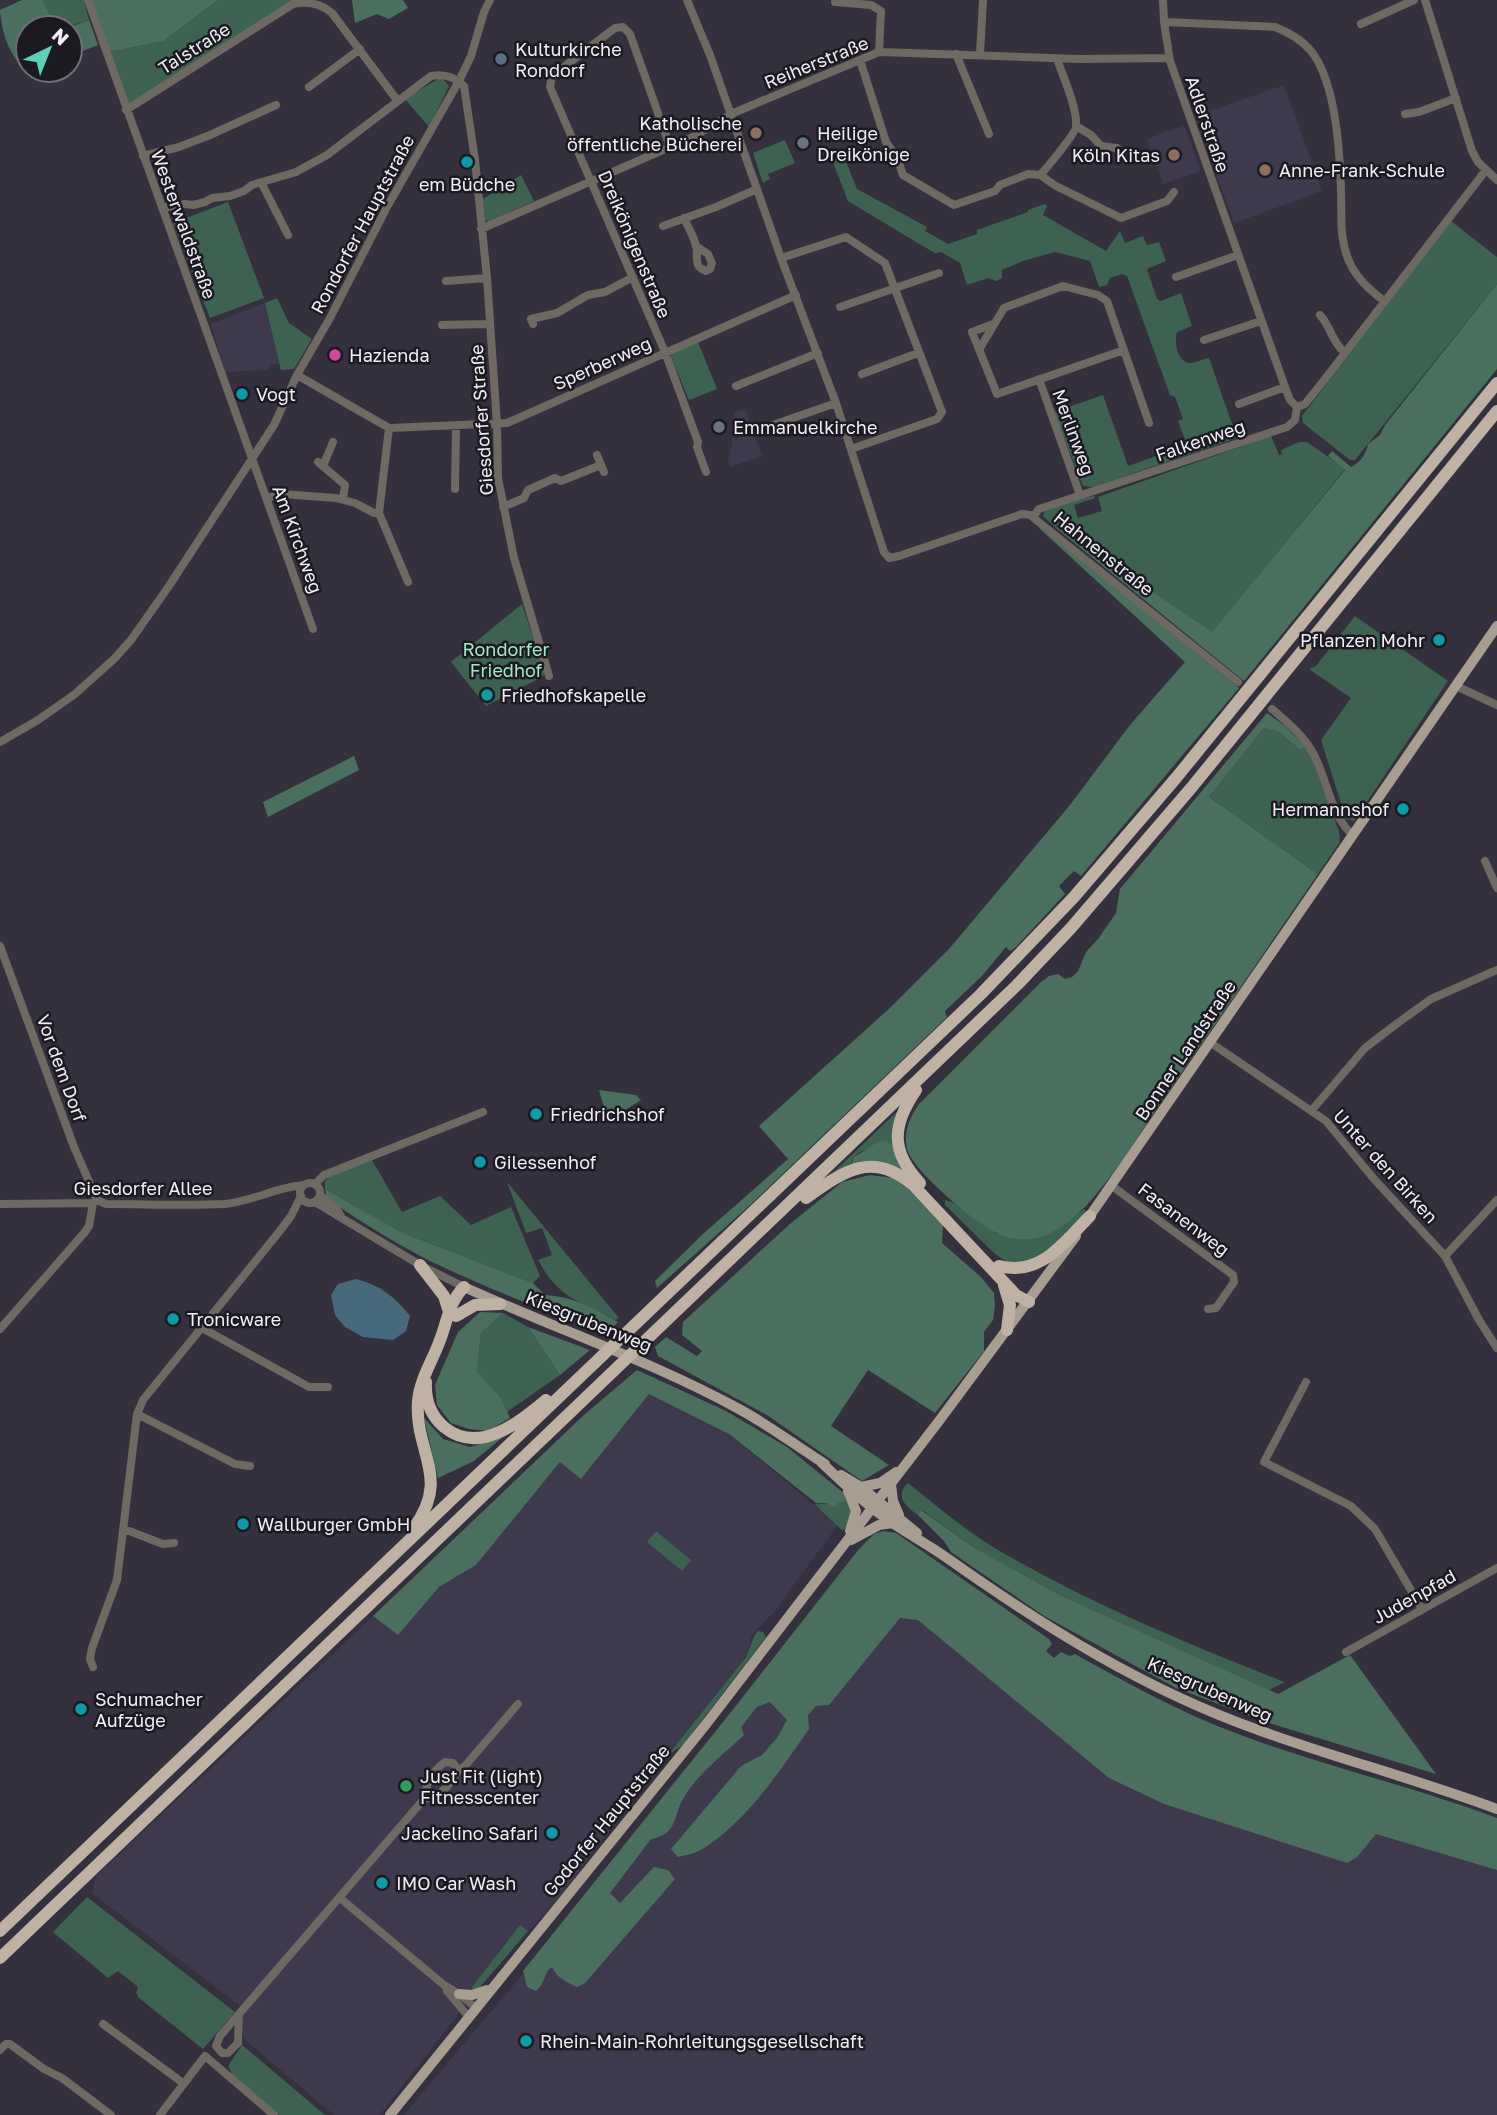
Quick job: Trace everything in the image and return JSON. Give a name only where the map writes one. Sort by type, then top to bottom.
[{"type":"highway","points":[[0,1931],[972,1003],[1074,897],[1175,778],[1497,383]]},
{"type":"highway","points":[[0,1958],[1017,985],[1071,928],[1192,787],[1497,411]]},
{"type":"highway","points":[[930,1071],[901,1115],[898,1147],[904,1163],[915,1178],[1000,1273],[1010,1305],[1007,1330]]},
{"type":"highway","points":[[756,1237],[833,1179],[855,1168],[874,1166],[893,1171],[913,1185],[1000,1273],[1021,1289],[1029,1302]]},
{"type":"highway","points":[[1000,1273],[1035,1266],[1090,1216]]},
{"type":"highway","points":[[420,1265],[444,1296],[452,1314]]},
{"type":"highway","points":[[390,1559],[423,1515],[429,1501],[430,1467],[418,1420],[418,1400],[422,1380],[452,1314],[455,1298],[464,1287]]},
{"type":"highway","points":[[452,1314],[475,1305],[500,1304]]},
{"type":"highway","points":[[429,1364],[426,1392],[430,1410],[446,1429],[470,1438],[491,1436],[516,1423],[594,1364]]},
{"type":"main road","name":"Bonner Landstraße","points":[[876,1504],[1029,1302],[1112,1186],[1497,626]]},
{"type":"main road","name":"Kiesgrubenweg","points":[[464,1287],[659,1368],[742,1410],[861,1487],[876,1504]]},
{"type":"main road","name":"Kiesgrubenweg","points":[[821,1462],[844,1484],[876,1504],[1030,1616],[1080,1647],[1172,1694],[1260,1731],[1438,1787],[1497,1809]]},
{"type":"main road","points":[[861,1487],[880,1483],[904,1466]]},
{"type":"main road","name":"Godorfer Hauptstraße","points":[[844,1484],[854,1501],[856,1511],[845,1544]]},
{"type":"main road","points":[[845,1544],[878,1525],[896,1520],[891,1484]]},
{"type":"main road","name":"Godorfer Hauptstraße","points":[[390,2115],[489,1989],[669,1770],[876,1504]]},
{"type":"main road","points":[[460,1994],[472,1996],[489,1989]]},
{"type":"street","name":"Westerwaldstraße","points":[[88,0],[162,208],[227,376],[252,459]]},
{"type":"street","name":"Rondorfer Hauptstraße","points":[[0,742],[75,694],[131,640],[169,586],[274,425],[297,375],[330,318],[387,207],[459,81],[471,56],[490,0]]},
{"type":"street","name":"Hahnenstraße","points":[[687,0],[732,114],[836,403],[884,552],[889,558],[1022,514],[1033,516],[1238,682]]},
{"type":"street","points":[[980,54],[983,0]]},
{"type":"street","name":"Adlerstraße","points":[[1163,0],[1169,58],[1285,387],[1290,400],[1297,407]]},
{"type":"street","points":[[1361,24],[1414,0]]},
{"type":"street","points":[[1424,0],[1472,151],[1478,162],[1497,180]]},
{"type":"street","points":[[835,2],[872,5],[881,11],[878,52]]},
{"type":"street","name":"Talstraße","points":[[127,110],[298,3],[312,3],[326,8],[397,100]]},
{"type":"street","points":[[1164,22],[1275,27],[1289,33],[1311,52],[1327,88],[1336,123],[1342,230],[1346,253],[1358,276],[1384,301]]},
{"type":"street","name":"Dreikönigenstraße","points":[[670,147],[630,34],[623,27],[615,28],[552,76],[550,87],[665,352],[698,442],[706,472]]},
{"type":"street","points":[[309,87],[360,49]]},
{"type":"street","name":"Reiherstraße","points":[[481,229],[701,133],[732,114],[878,52],[1057,59],[1169,58]]},
{"type":"street","points":[[956,54],[989,134]]},
{"type":"street","points":[[1040,175],[1066,145],[1076,126],[1074,110],[1057,59]]},
{"type":"street","points":[[860,60],[886,142],[897,157],[903,175],[954,205],[995,191],[999,185],[1028,174],[1040,175],[1056,186],[1121,218],[1167,201],[1174,192]]},
{"type":"street","points":[[162,208],[230,196],[296,172],[327,155],[431,76],[439,75],[459,81]]},
{"type":"street","name":"Giesdorfer Straße","points":[[459,81],[466,93],[487,278],[498,478],[514,558],[549,676]]},
{"type":"street","points":[[1405,114],[1419,112],[1456,98]]},
{"type":"street","points":[[143,156],[200,139],[276,105]]},
{"type":"street","points":[[1076,126],[1091,135],[1101,146],[1117,148]]},
{"type":"street","name":"Falkenweg","points":[[1033,516],[1039,509],[1287,426],[1295,420],[1297,407],[1305,404],[1486,170]]},
{"type":"street","points":[[262,184],[288,235]]},
{"type":"street","points":[[663,226],[757,189]]},
{"type":"street","points":[[684,218],[696,246]]},
{"type":"street","points":[[782,258],[846,237],[885,262],[942,412],[937,418],[851,449]]},
{"type":"street","points":[[1176,276],[1238,255]]},
{"type":"street","points":[[840,307],[939,273]]},
{"type":"street","points":[[533,324],[531,319],[557,313],[589,295],[605,292],[633,277]]},
{"type":"street","points":[[446,281],[487,278]]},
{"type":"street","points":[[980,348],[1004,308],[1063,286],[1098,295],[1107,301],[1149,423]]},
{"type":"street","name":"Sperberweg","points":[[389,428],[507,423],[796,295]]},
{"type":"street","points":[[1320,315],[1328,324],[1335,343],[1345,353]]},
{"type":"street","points":[[1204,340],[1261,321]]},
{"type":"street","name":"Giesdorfer Straße","points":[[442,325],[490,324]]},
{"type":"street","points":[[980,348],[972,332],[993,324]]},
{"type":"street","name":"Merlinweg","points":[[980,348],[997,394],[1124,350]]},
{"type":"street","points":[[862,374],[918,353]]},
{"type":"street","points":[[736,386],[818,354]]},
{"type":"street","points":[[297,375],[389,428],[379,513],[408,582]]},
{"type":"street","name":"Merlinweg","points":[[1039,379],[1080,495]]},
{"type":"street","points":[[1239,404],[1285,387]]},
{"type":"street","points":[[769,426],[836,403]]},
{"type":"street","points":[[455,489],[456,426]]},
{"type":"street","points":[[333,442],[320,464],[345,485],[343,499]]},
{"type":"street","points":[[503,507],[524,498],[528,490],[555,478],[561,481],[602,468],[597,455]]},
{"type":"street","name":"Am Kirchweg","points":[[252,459],[313,629]]},
{"type":"street","points":[[267,498],[282,494],[343,499],[373,513],[379,513]]},
{"type":"street","points":[[1456,686],[1497,705]]},
{"type":"street","points":[[1272,709],[1306,741],[1315,755],[1342,822],[1353,835]]},
{"type":"street","points":[[1497,863],[1487,864],[1497,888]]},
{"type":"street","name":"Vor dem Dorf","points":[[0,946],[95,1201]]},
{"type":"street","points":[[1312,1110],[1365,1048],[1431,999],[1497,970]]},
{"type":"street","name":"Unter den Birken","points":[[1211,1043],[1312,1110],[1338,1134],[1374,1179],[1445,1256],[1497,1348]]},
{"type":"street","points":[[93,1667],[90,1659],[92,1648],[117,1580],[136,1414],[144,1400],[291,1216],[304,1185],[315,1184],[324,1175],[483,1112]]},
{"type":"street","points":[[291,1216],[315,1200],[319,1188],[315,1184]]},
{"type":"street","name":"Giesdorfer Allee","points":[[0,1204],[95,1201],[106,1204],[225,1204],[304,1185]]},
{"type":"street","name":"Fasanenweg","points":[[1112,1186],[1233,1275],[1234,1282],[1216,1308],[1208,1309]]},
{"type":"street","points":[[283,1189],[301,1196],[305,1201],[315,1200]]},
{"type":"street","name":"Kiesgrubenweg","points":[[315,1200],[336,1208],[341,1216],[420,1265],[464,1287]]},
{"type":"street","points":[[1445,1256],[1497,1200]]},
{"type":"street","points":[[0,1329],[4,1319],[85,1233],[95,1201]]},
{"type":"street","points":[[202,1328],[309,1387],[328,1387]]},
{"type":"street","points":[[1306,1382],[1264,1462],[1351,1506],[1375,1529],[1422,1609]]},
{"type":"street","points":[[136,1414],[234,1464],[250,1466]]},
{"type":"street","points":[[124,1529],[163,1544],[174,1543]]},
{"type":"street","name":"Judenpfad","points":[[1346,1652],[1497,1568]]},
{"type":"street","points":[[424,1799],[434,1797],[445,1790],[458,1770],[465,1766],[516,1706]]},
{"type":"street","points":[[239,2014],[424,1799],[427,1783],[440,1765],[444,1762],[453,1763],[458,1770]]},
{"type":"street","points":[[340,1898],[444,1985],[471,2012]]},
{"type":"street","points":[[444,1985],[460,1994],[471,2012]]},
{"type":"street","points":[[103,2024],[183,2083]]},
{"type":"street","points":[[0,2050],[6,2044],[10,2045],[62,2078],[111,2115]]},
{"type":"street","points":[[160,2115],[205,2056],[273,2115]]},
{"type":"shaded area","name":"Anne-Frank-Schule","points":[[1284,85],[1322,191],[1234,223],[1195,116]]},
{"type":"shaded area","name":"Köln Kitas","points":[[1184,125],[1201,171],[1163,184],[1147,139]]},
{"type":"shaded area","points":[[265,303],[281,364],[269,365],[269,370],[225,372],[211,324]]},
{"type":"shaded area","points":[[745,409],[762,456],[730,467],[728,461],[733,438],[737,439],[740,434],[733,413]]},
{"type":"shaded area","points":[[649,1394],[729,1434],[838,1525],[773,1613],[752,1635],[746,1656],[638,1792],[562,1894],[476,1991],[387,2106],[379,2115],[334,2115],[244,2039],[240,2006],[92,1893],[96,1876],[373,1616],[398,1634],[439,1587],[476,1565],[560,1462],[582,1478]]},
{"type":"shaded area","points":[[862,1571],[909,1606],[1497,1852],[1497,2115],[404,2115]]},
{"type":"green space","points":[[22,0],[43,0],[49,14],[14,14],[14,56],[3,29],[0,10]]},
{"type":"green space","points":[[43,0],[84,0],[89,20],[84,22],[84,14],[49,14]]},
{"type":"green space","points":[[90,0],[218,0],[164,41],[109,52]]},
{"type":"green space","points":[[218,0],[304,0],[128,104],[109,52],[164,41]]},
{"type":"green space","points":[[352,0],[403,0],[408,8],[389,19],[377,14],[355,23]]},
{"type":"green space","points":[[89,20],[98,45],[84,50],[84,22]]},
{"type":"green space","points":[[438,79],[443,79],[449,86],[429,127],[405,99]]},
{"type":"green space","points":[[785,140],[795,163],[768,174],[770,179],[763,183],[753,153]]},
{"type":"green space","points":[[839,156],[842,161],[845,159],[857,189],[927,227],[925,231],[948,244],[1044,204],[1047,206],[1043,215],[1106,251],[1120,231],[1125,243],[1143,236],[1147,245],[1159,242],[1166,261],[1147,269],[1157,299],[1161,301],[1181,293],[1192,326],[1177,332],[1178,351],[1186,362],[1209,358],[1237,438],[1093,487],[1083,486],[1054,412],[1103,395],[1128,466],[1187,445],[1178,421],[1183,419],[1175,397],[1170,395],[1127,276],[1122,274],[1110,278],[1107,285],[1099,287],[1090,261],[1055,252],[1002,270],[1002,278],[996,281],[988,278],[967,285],[960,263],[941,252],[935,253],[848,201],[832,160]]},
{"type":"green space","points":[[521,175],[534,201],[488,222],[485,220],[483,199]]},
{"type":"green space","points":[[228,202],[264,298],[210,318],[173,223]]},
{"type":"green space","points":[[1451,221],[1497,257],[1497,284],[1355,460],[1350,460],[1303,423],[1302,416]]},
{"type":"green space","points":[[1497,284],[1497,369],[1244,681],[1056,528],[1060,523],[1135,580],[1212,632],[1345,470],[1328,456],[1332,451],[1351,467],[1360,460],[1368,444],[1380,435],[1385,425]]},
{"type":"green space","points":[[277,298],[289,323],[312,339],[294,369],[281,370],[265,303]]},
{"type":"green space","points":[[698,342],[717,389],[689,400],[670,354]]},
{"type":"green space","points":[[1271,436],[1279,455],[1282,454],[1281,450],[1299,442],[1307,442],[1345,469],[1212,633],[1135,580],[1064,524],[1057,525],[1056,528],[1043,516],[1044,512],[1067,502],[1094,496],[1095,498],[1074,505],[1078,518],[1102,511],[1098,497]]},
{"type":"green space","points":[[1039,528],[1239,688],[1081,876],[1074,871],[1059,886],[1065,894],[1016,947],[1010,951],[1006,947],[982,976],[945,1011],[947,1017],[748,1207],[657,1288],[655,1281],[704,1233],[788,1159],[759,1126],[891,1007],[949,949],[1070,805],[1130,725],[1185,662]]},
{"type":"green space","name":"Rondorfer Friedhof","points":[[522,604],[545,673],[486,706],[451,662]]},
{"type":"green space","points":[[1355,616],[1448,681],[1354,821],[1346,819],[1321,740],[1351,698],[1309,669],[1316,666]]},
{"type":"green space","points":[[1267,713],[1306,747],[1300,750],[1279,732],[1264,728],[1209,797],[1318,874],[1129,1150],[1090,1202],[1064,1225],[1037,1238],[1011,1238],[989,1229],[947,1196],[912,1158],[907,1149],[906,1137],[913,1114],[919,1104],[1041,982],[1058,974],[1065,979],[1072,977],[1078,971],[1086,952],[1116,913],[1120,889]]},
{"type":"green space","points":[[1264,728],[1279,732],[1300,750],[1306,747],[1339,831],[1340,842],[1318,874],[1209,797]]},
{"type":"green space","points":[[354,756],[359,770],[268,817],[263,802]]},
{"type":"green space","points":[[599,1090],[636,1095],[641,1100],[608,1121]]},
{"type":"green space","points":[[904,1105],[894,1146],[862,1151],[853,1159],[851,1165],[881,1165],[819,1186]]},
{"type":"green space","points":[[886,1141],[894,1146],[905,1171],[851,1166],[854,1157],[878,1142]]},
{"type":"green space","points":[[372,1160],[402,1212],[440,1196],[471,1225],[511,1207],[540,1276],[533,1283],[403,1233],[325,1189],[325,1181],[331,1175]]},
{"type":"green space","points":[[870,1175],[893,1178],[907,1188],[943,1225],[942,1243],[981,1277],[994,1293],[995,1306],[993,1320],[984,1332],[984,1351],[935,1413],[868,1370],[831,1426],[889,1465],[862,1481],[767,1415],[658,1356],[655,1347],[666,1337],[697,1356],[702,1351],[682,1335],[683,1322],[791,1223],[842,1182]]},
{"type":"green space","points":[[507,1182],[619,1318],[615,1320],[570,1297],[554,1283],[538,1260],[552,1255],[542,1228],[526,1233]]},
{"type":"green space","points":[[325,1189],[403,1233],[533,1283],[545,1295],[575,1301],[618,1322],[606,1334],[450,1270],[402,1246],[327,1199]]},
{"type":"green space","points":[[945,1200],[954,1203],[997,1234],[1064,1225],[1084,1209],[1086,1211],[1064,1238],[1027,1264],[1007,1262],[994,1253],[945,1205]]},
{"type":"green space","points":[[480,1312],[503,1313],[481,1333],[477,1371],[501,1398],[510,1418],[488,1431],[451,1423],[437,1405],[435,1385],[458,1332]]},
{"type":"green space","points":[[503,1313],[528,1327],[560,1375],[507,1412],[501,1398],[477,1371],[481,1333]]},
{"type":"green space","points":[[528,1327],[590,1350],[560,1375]]},
{"type":"green space","points":[[637,1370],[726,1411],[787,1447],[845,1494],[845,1501],[835,1507],[816,1503],[729,1434],[649,1394],[581,1479],[560,1462],[476,1565],[439,1587],[398,1635],[373,1616],[585,1414]]},
{"type":"green space","points":[[424,1418],[443,1439],[470,1447],[503,1437],[474,1461],[438,1478]]},
{"type":"green space","points":[[908,1483],[975,1535],[1067,1588],[1139,1622],[1285,1682],[1269,1690],[1060,1595],[975,1548],[922,1510],[918,1515],[913,1512],[902,1496]]},
{"type":"green space","points":[[845,1494],[853,1507],[849,1523],[843,1531],[814,1504],[838,1503]]},
{"type":"green space","points":[[921,1510],[975,1548],[1060,1595],[1278,1694],[1350,1655],[1436,1774],[1263,1721],[1176,1688],[1044,1616],[951,1552],[918,1515]]},
{"type":"green space","points":[[656,1531],[691,1560],[682,1571],[647,1542]]},
{"type":"green space","points":[[883,1531],[896,1533],[1049,1639],[1052,1644],[1046,1651],[1054,1658],[1061,1652],[1070,1656],[1075,1654],[1134,1687],[1217,1726],[1497,1818],[1497,1870],[1376,1834],[1357,1857],[1347,1863],[1164,1804],[1109,1778],[918,1620],[900,1618],[829,1705],[816,1706],[808,1715],[809,1729],[747,1811],[699,1851],[678,1857],[671,1849],[741,1766],[762,1755],[777,1738],[787,1720],[770,1702],[757,1707],[741,1727],[744,1735],[695,1781],[683,1799],[670,1829],[666,1834],[651,1839],[610,1893],[620,1903],[654,1867],[668,1870],[675,1879],[585,1983],[577,1987],[569,1984],[559,1977],[552,1967],[536,1991],[527,1987],[523,1971],[859,1549],[874,1534]]},
{"type":"green space","points":[[758,1631],[763,1632],[766,1637],[683,1745],[667,1756],[746,1657]]},
{"type":"green space","points":[[87,1897],[235,2012],[203,2049],[139,1998],[136,1993],[138,1987],[118,1971],[108,1978],[53,1932]]},
{"type":"green space","points":[[520,1925],[528,1931],[480,1987],[473,1990],[472,1987]]},
{"type":"green space","points":[[242,2045],[325,2115],[279,2115],[233,2076],[228,2066]]},
{"type":"water","points":[[356,1279],[380,1288],[399,1303],[410,1316],[406,1331],[393,1340],[363,1337],[345,1327],[335,1315],[331,1295],[338,1284]]},
{"type":"place","name":"Kulturkirche Rondorf","points":[[501,59]]},
{"type":"place","name":"Katholische öffentliche Bücherei","points":[[756,133]]},
{"type":"place","name":"Heilige Dreikönige","points":[[803,143]]},
{"type":"place","name":"Köln Kitas","points":[[1174,155]]},
{"type":"place","name":"em Büdche","points":[[467,162]]},
{"type":"place","name":"Anne-Frank-Schule","points":[[1265,170]]},
{"type":"place","name":"Hazienda","points":[[335,355]]},
{"type":"place","name":"Vogt","points":[[242,394]]},
{"type":"place","name":"Emmanuelkirche","points":[[719,427]]},
{"type":"place","name":"Pflanzen Mohr","points":[[1439,640]]},
{"type":"place","name":"Friedhofskapelle","points":[[487,695]]},
{"type":"place","name":"Hermannshof","points":[[1403,809]]},
{"type":"place","name":"Friedrichshof","points":[[536,1114]]},
{"type":"place","name":"Gilessenhof","points":[[480,1162]]},
{"type":"place","name":"Tronicware","points":[[173,1319]]},
{"type":"place","name":"Wallburger GmbH","points":[[243,1524]]},
{"type":"place","name":"Schumacher Aufzüge","points":[[81,1709]]},
{"type":"place","name":"Just Fit (light) Fitnesscenter","points":[[406,1786]]},
{"type":"place","name":"Jackelino Safari","points":[[552,1833]]},
{"type":"place","name":"IMO Car Wash","points":[[382,1883]]},
{"type":"place","name":"Rhein-Main-Rohrleitungsgesellschaft","points":[[526,2041]]}]
